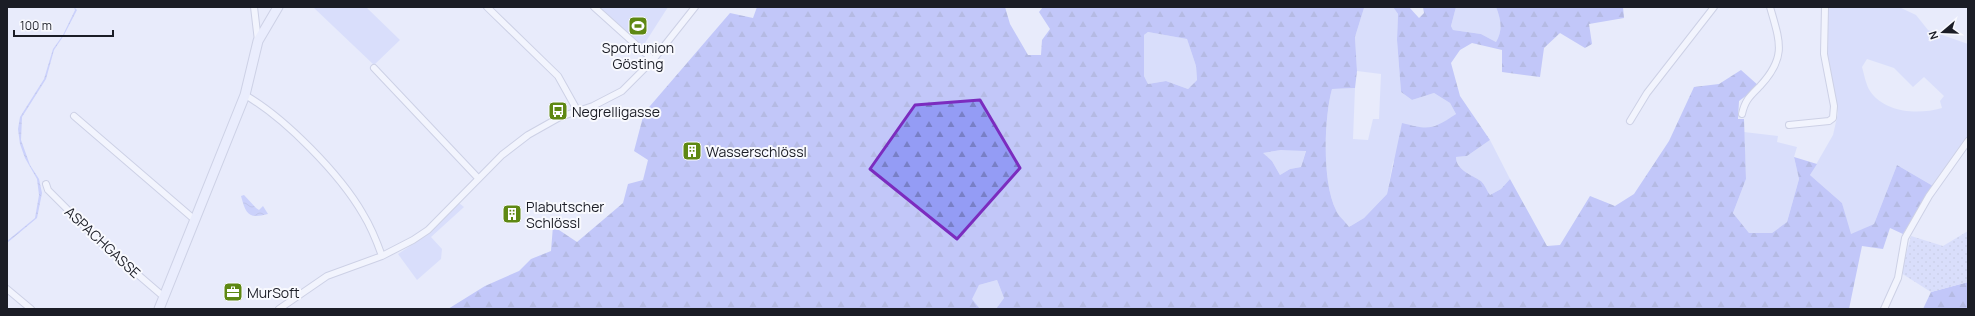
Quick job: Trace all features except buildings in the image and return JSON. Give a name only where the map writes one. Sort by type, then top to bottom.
[{"type":"street","points":[[254,7],[258,41]]},
{"type":"street","points":[[159,309],[245,95],[258,41],[278,7]]},
{"type":"street","points":[[486,7],[558,76],[577,110]]},
{"type":"street","points":[[594,7],[653,60]]},
{"type":"street","points":[[279,309],[327,276],[400,248],[428,230],[502,155],[528,135],[560,117],[577,110],[593,106],[622,91],[653,60],[695,7]]},
{"type":"street","points":[[1630,121],[1647,93],[1714,7]]},
{"type":"street","points":[[1742,114],[1744,102],[1768,78],[1777,62],[1780,50],[1770,7]]},
{"type":"street","points":[[1789,125],[1828,121],[1833,118],[1834,106],[1824,54],[1825,7]]},
{"type":"street","points":[[374,68],[478,178]]},
{"type":"street","points":[[245,95],[283,122],[335,175],[362,212],[382,256]]},
{"type":"street","points":[[74,116],[195,220]]},
{"type":"street","points":[[1884,309],[1898,278],[1905,238],[1929,196],[1968,140]]},
{"type":"street","name":"ASPACHGASSE","points":[[46,184],[48,190],[100,242],[164,297]]},
{"type":"street","points":[[7,288],[31,309]]},
{"type":"highlighted area","points":[[980,100],[1020,168],[957,239],[870,169],[915,105]]},
{"type":"shaded area","points":[[313,7],[366,7],[400,40],[374,65]]},
{"type":"shaded area","name":"Sportunion Gösting","points":[[599,7],[668,7],[643,46]]},
{"type":"shaded area","points":[[1393,7],[1398,14],[1397,40],[1401,92],[1412,100],[1434,93],[1450,103],[1456,114],[1443,123],[1426,129],[1393,162],[1387,194],[1364,218],[1349,227],[1337,212],[1331,198],[1328,184],[1326,167],[1327,116],[1332,89],[1355,88],[1353,139],[1368,140],[1373,119],[1379,119],[1381,74],[1357,71],[1355,37],[1364,8]]},
{"type":"shaded area","points":[[1456,7],[1496,7],[1499,16],[1500,33],[1496,42],[1481,34],[1453,30],[1451,26]]},
{"type":"shaded area","points":[[1827,7],[1899,7],[1916,15],[1928,30],[1968,44],[1968,138],[1933,186],[1897,165],[1874,224],[1850,235],[1842,203],[1810,175],[1833,135],[1838,113],[1826,48]],"holes":[[[1867,59],[1894,68],[1913,87],[1924,77],[1944,96],[1940,101],[1942,108],[1923,111],[1903,110],[1893,108],[1876,98],[1866,83],[1862,67]]]},
{"type":"shaded area","points":[[1148,32],[1187,39],[1196,66],[1197,80],[1188,89],[1166,81],[1148,84],[1144,76],[1144,35]]},
{"type":"shaded area","points":[[1744,132],[1778,136],[1777,142],[1797,147],[1794,157],[1799,179],[1787,222],[1772,233],[1749,233],[1733,213],[1746,179]]},
{"type":"shaded area","points":[[1490,140],[1510,179],[1501,189],[1490,195],[1481,181],[1462,169],[1457,162],[1456,157],[1467,156]]},
{"type":"shaded area","points":[[1281,150],[1306,150],[1301,167],[1290,169],[1280,175],[1272,161],[1262,153]]},
{"type":"shaded area","points":[[459,203],[464,207],[431,237],[442,249],[441,259],[417,280],[398,254],[428,234]]},
{"type":"shaded area","points":[[1968,231],[1968,282],[1931,292],[1901,273],[1911,236],[1943,246]]},
{"type":"shaded area","points":[[997,280],[1004,298],[996,309],[980,309],[971,299],[979,285]]},
{"type":"green space","points":[[757,7],[1005,7],[1010,24],[1028,55],[1041,55],[1042,40],[1050,29],[1039,12],[1043,7],[1376,7],[1364,8],[1355,37],[1357,71],[1355,88],[1332,89],[1327,116],[1326,167],[1328,184],[1331,198],[1337,212],[1349,227],[1364,218],[1387,194],[1402,123],[1418,127],[1430,127],[1441,123],[1456,114],[1450,103],[1434,93],[1412,100],[1401,92],[1397,40],[1398,14],[1393,7],[1409,7],[1419,18],[1424,13],[1423,7],[1456,7],[1451,26],[1453,30],[1481,34],[1496,42],[1500,33],[1500,25],[1496,7],[1623,7],[1624,18],[1589,24],[1592,44],[1585,48],[1560,33],[1544,48],[1540,77],[1502,72],[1502,50],[1472,43],[1460,50],[1451,63],[1460,96],[1490,140],[1467,156],[1456,157],[1457,162],[1465,172],[1484,184],[1490,195],[1501,189],[1510,179],[1547,246],[1560,245],[1590,196],[1615,206],[1634,194],[1669,141],[1694,87],[1719,84],[1741,70],[1759,86],[1739,101],[1738,119],[1744,119],[1746,179],[1733,213],[1749,233],[1772,233],[1787,222],[1799,179],[1794,157],[1817,164],[1810,175],[1842,203],[1851,234],[1874,224],[1897,165],[1933,186],[1903,234],[1890,228],[1883,249],[1862,246],[1849,309],[996,309],[1004,298],[997,280],[979,285],[972,299],[980,309],[448,309],[485,286],[519,271],[531,259],[551,251],[553,226],[577,242],[623,203],[628,184],[643,180],[648,160],[634,151],[644,113],[730,13],[753,18]],"holes":[[[1148,32],[1187,39],[1196,66],[1197,80],[1188,89],[1166,81],[1148,84],[1144,76],[1144,35]],[[1281,150],[1306,151],[1301,167],[1290,169],[1280,175],[1272,161],[1263,153]]]},
{"type":"green space","points":[[1968,282],[1968,309],[1923,309],[1931,292]]},
{"type":"water","points":[[74,7],[77,10],[64,35],[54,50],[46,79],[22,117],[21,140],[30,165],[39,179],[42,193],[37,218],[7,243],[7,241],[35,218],[39,195],[37,179],[25,158],[20,144],[18,129],[20,117],[44,79],[53,49],[63,35],[75,10]]},
{"type":"water","points":[[244,195],[259,210],[263,206],[268,214],[252,216],[249,214],[245,208],[241,196]]},
{"type":"place","name":"Sportunion Gösting","points":[[638,26]]},
{"type":"place","name":"Negrelligasse","points":[[558,111]]},
{"type":"place","name":"Wasserschlössl","points":[[692,151]]},
{"type":"place","name":"Plabutscher Schlössl","points":[[512,214]]},
{"type":"place","name":"MurSoft","points":[[233,292]]}]
